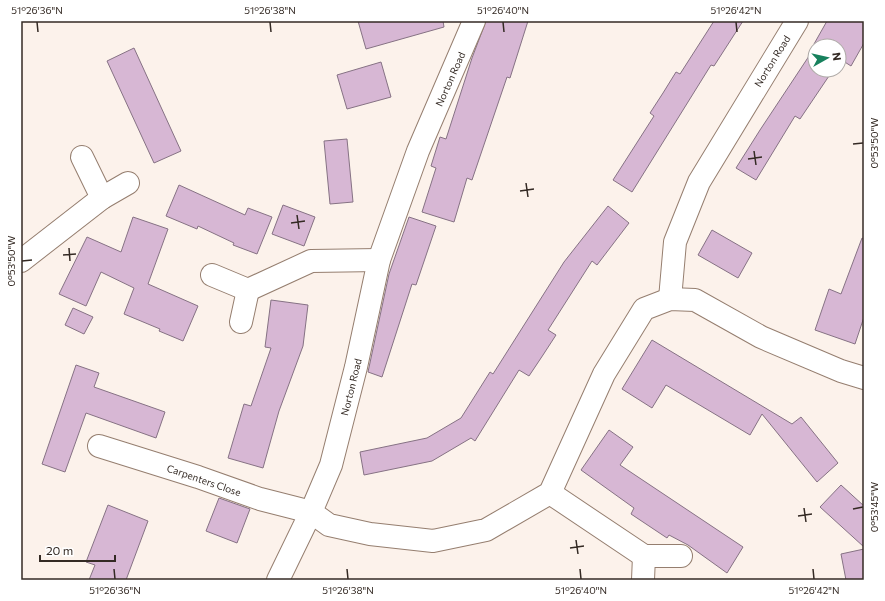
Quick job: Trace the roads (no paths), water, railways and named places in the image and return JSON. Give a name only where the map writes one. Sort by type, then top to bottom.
[{"type":"street","name":"Norton Road","points":[[278,580],[311,512],[331,465],[356,367],[379,260],[418,151],[474,21]]},
{"type":"street","name":"Norton Road","points":[[670,300],[675,242],[699,182],[797,21]]},
{"type":"street","points":[[82,157],[102,198]]},
{"type":"street","points":[[21,261],[102,198],[128,183]]},
{"type":"street","points":[[212,275],[248,290],[311,261],[379,260]]},
{"type":"street","points":[[241,322],[248,290]]},
{"type":"street","points":[[311,512],[329,525],[370,534],[433,541],[486,530],[550,493],[604,374],[644,309],[670,300],[695,300],[761,337],[841,371],[864,378]]},
{"type":"street","name":"Carpenters Close","points":[[99,446],[198,477],[260,499],[311,512]]},
{"type":"street","points":[[550,493],[644,556],[682,556]]},
{"type":"street","points":[[643,580],[644,556]]}]
